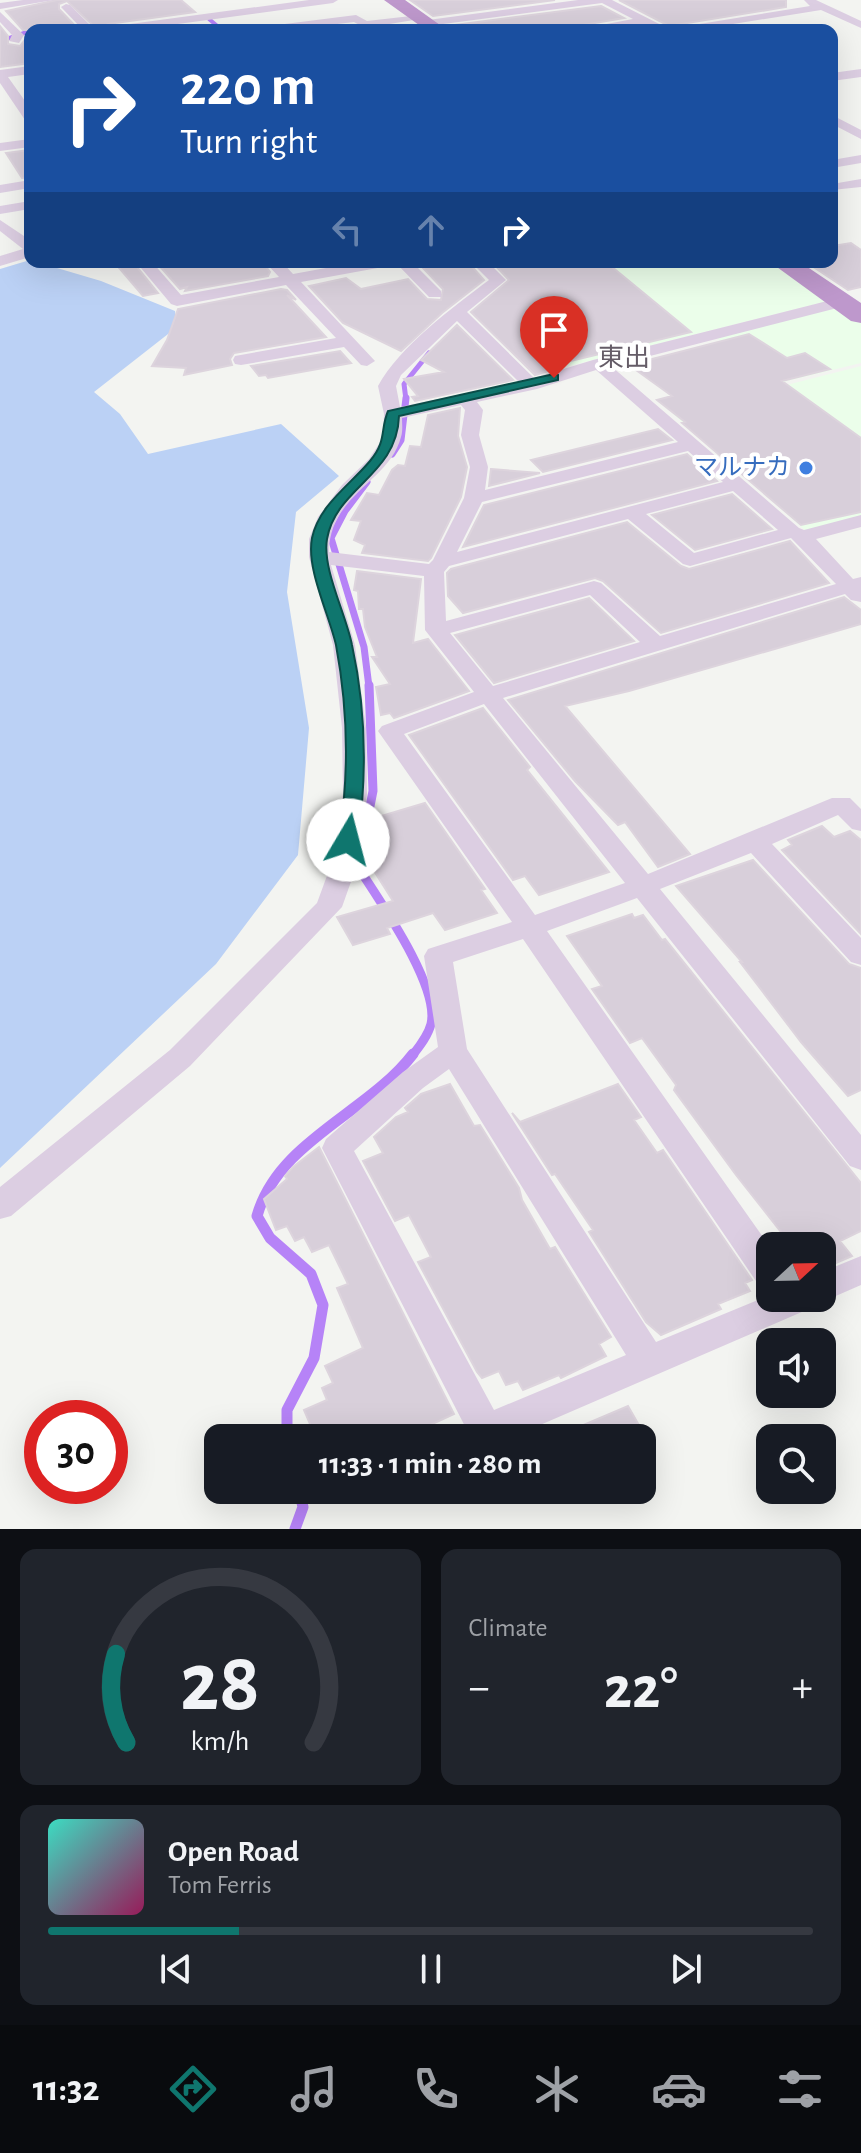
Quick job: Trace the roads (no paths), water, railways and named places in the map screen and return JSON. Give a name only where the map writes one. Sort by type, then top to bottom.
[{"type":"highway","points":[[393,0],[429,24]]},
{"type":"highway","points":[[793,268],[848,300]]},
{"type":"street","points":[[0,6],[49,0]]},
{"type":"street","points":[[152,24],[333,0]]},
{"type":"street","points":[[429,24],[603,0],[644,24]]},
{"type":"street","points":[[807,0],[861,25]]},
{"type":"street","points":[[66,7],[84,24]]},
{"type":"street","points":[[713,24],[822,7]]},
{"type":"street","points":[[0,15],[18,35],[15,41]]},
{"type":"street","points":[[203,17],[211,24]]},
{"type":"street","points":[[301,24],[356,18],[364,24]]},
{"type":"street","points":[[0,47],[24,40]]},
{"type":"street","points":[[23,108],[0,74],[24,71]]},
{"type":"street","points":[[838,76],[861,73]]},
{"type":"street","points":[[838,122],[858,134]]},
{"type":"street","points":[[838,135],[858,134]]},
{"type":"street","points":[[0,147],[24,144]]},
{"type":"street","points":[[838,163],[861,159]]},
{"type":"street","points":[[838,187],[861,183]]},
{"type":"street","points":[[0,189],[24,185]]},
{"type":"street","points":[[0,210],[24,206]]},
{"type":"street","points":[[0,224],[24,245]]},
{"type":"street","points":[[0,261],[24,252]]},
{"type":"street","points":[[149,268],[177,301],[352,268]]},
{"type":"street","points":[[279,268],[367,361]]},
{"type":"street","points":[[409,268],[435,294]]},
{"type":"street","points":[[403,412],[387,386],[394,373],[463,317],[498,280],[485,268]]},
{"type":"street","points":[[403,412],[531,385],[599,364],[848,300]]},
{"type":"street","points":[[463,317],[531,385]]},
{"type":"street","points":[[241,360],[347,341]]},
{"type":"street","points":[[599,364],[798,534],[857,590]]},
{"type":"street","points":[[466,400],[474,410],[470,435],[479,467],[474,498],[438,566],[436,630],[861,1157]]},
{"type":"street","points":[[0,1206],[180,1058],[329,907],[345,862],[355,794],[354,728],[344,645],[319,557],[319,539],[325,521],[349,489],[376,463],[392,438],[403,412]]},
{"type":"street","points":[[474,498],[694,444]]},
{"type":"street","points":[[319,557],[438,566],[738,484]]},
{"type":"street","points":[[634,514],[690,560],[861,521]]},
{"type":"street","points":[[436,630],[594,587],[657,646]]},
{"type":"street","points":[[354,728],[390,731],[488,695],[857,590]]},
{"type":"street","points":[[390,731],[756,1254]]},
{"type":"street","points":[[650,1363],[453,1051],[438,956],[644,888],[841,804],[861,823]]},
{"type":"street","points":[[756,842],[861,955]]},
{"type":"street","points":[[453,1051],[413,1080],[337,1148],[486,1431],[763,1312]]},
{"type":"street","points":[[836,1281],[861,1270]]},
{"type":"waterway","points":[[209,19],[215,24]]},
{"type":"waterway","points":[[0,41],[24,33]]},
{"type":"waterway","points":[[406,399],[404,384],[429,353]]},
{"type":"waterway","points":[[392,454],[401,440],[406,399]]},
{"type":"waterway","points":[[367,482],[345,511],[331,538],[364,647],[369,687]]},
{"type":"waterway","points":[[369,685],[373,791],[358,867],[406,944],[426,988],[431,1024],[412,1056]]},
{"type":"waterway","points":[[287,1424],[287,1410],[314,1358],[323,1305],[311,1274],[270,1238],[257,1216],[268,1190],[284,1167],[304,1147],[373,1094],[413,1054]]},
{"type":"waterway","points":[[295,1529],[302,1504]]},
{"type":"place","name":"マルナカ","points":[[806,468]]},
{"type":"district","name":"東出","points":[[624,358]]}]
